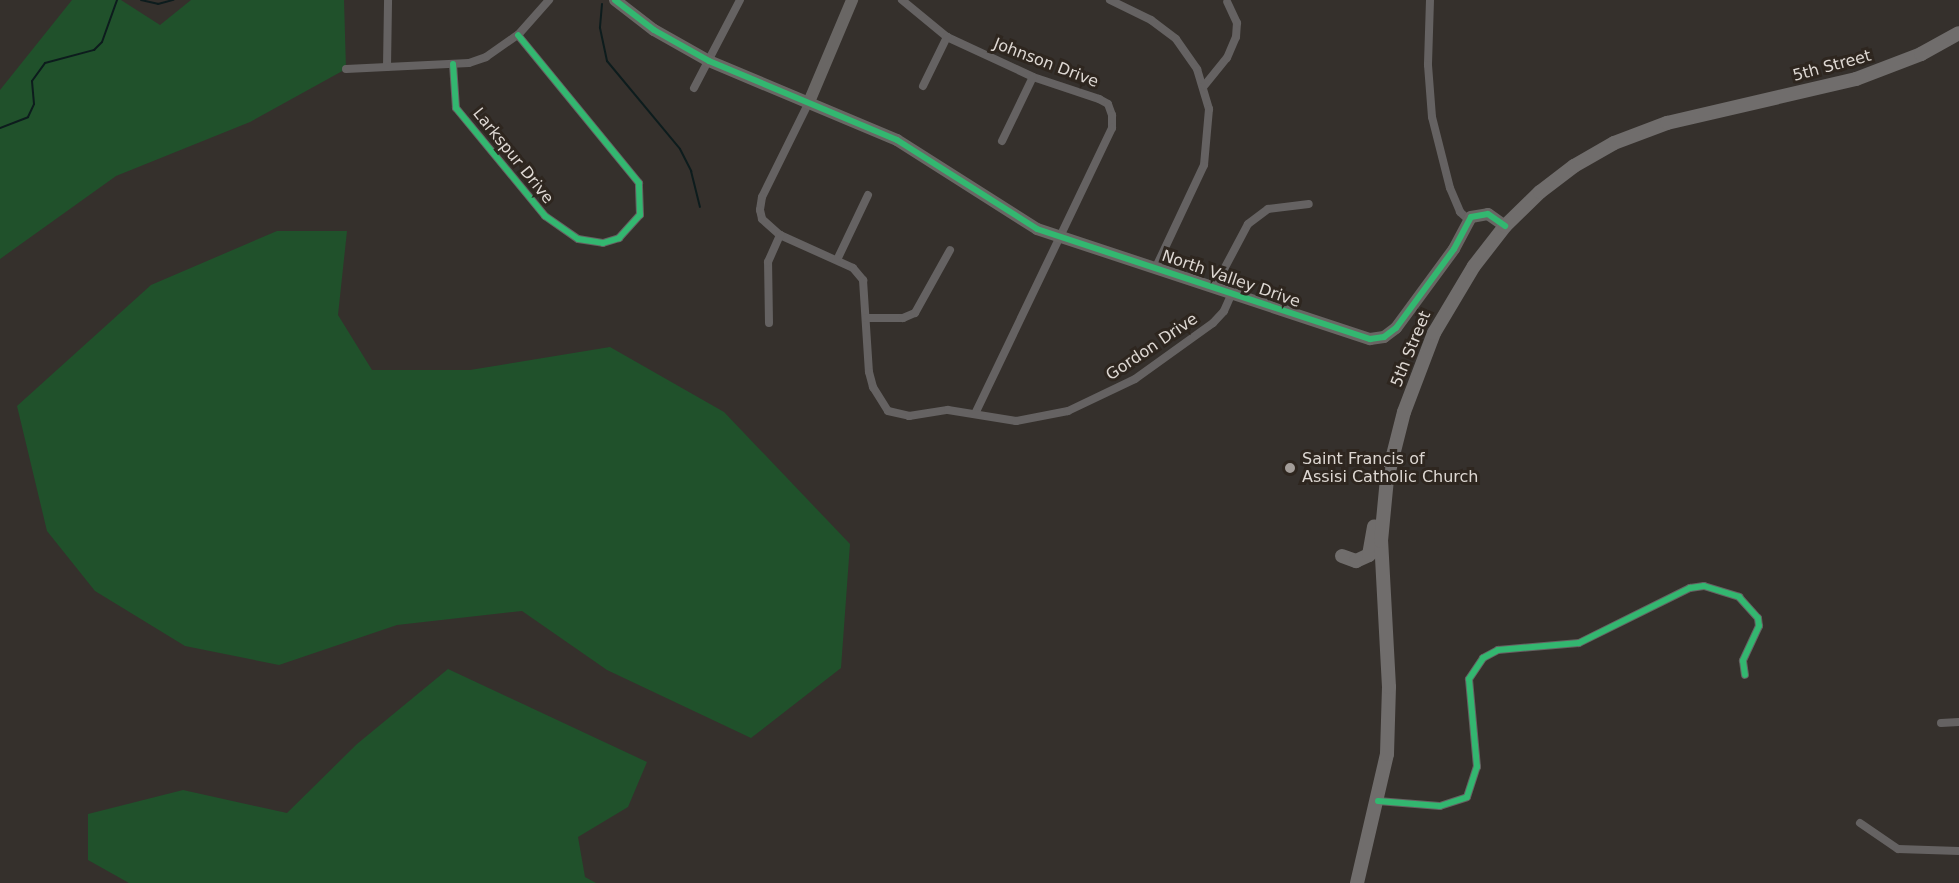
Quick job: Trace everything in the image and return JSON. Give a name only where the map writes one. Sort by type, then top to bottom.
[{"type":"main road","name":"5th Street","points":[[1357,883],[1378,801],[1389,710],[1381,552],[1385,490],[1401,420],[1434,333],[1462,283],[1505,226],[1558,177],[1614,143],[1666,123],[1856,79],[1921,54],[1959,33]]},
{"type":"main road","points":[[1342,556],[1356,561],[1369,555],[1374,518],[1385,490]]},
{"type":"main road","name":"5th Street","points":[[1347,883],[1363,856]]},
{"type":"street","points":[[387,67],[388,0]]},
{"type":"street","points":[[346,69],[453,64],[486,57],[518,35],[549,0]]},
{"type":"street","points":[[694,88],[740,0]]},
{"type":"street","points":[[809,102],[852,0]]},
{"type":"street","name":"Johnson Drive","points":[[902,0],[947,37],[1033,76],[1099,99],[1108,104],[1112,115],[1112,128],[976,412]]},
{"type":"street","points":[[1110,0],[1144,16],[1171,34],[1192,61],[1204,86],[1210,115],[1207,154],[1156,267]]},
{"type":"street","points":[[1430,0],[1428,65],[1432,117],[1450,188],[1460,212],[1469,220],[1485,214],[1505,226]]},
{"type":"street","name":"North Valley Drive","points":[[619,1],[710,61],[897,140],[1012,216],[1059,238],[1156,267],[1232,295],[1370,339],[1384,337],[1400,323],[1454,249],[1469,220]]},
{"type":"street","points":[[1204,86],[1227,58],[1236,37],[1237,23],[1227,2]]},
{"type":"street","name":"Larkspur Drive","points":[[453,64],[456,108],[545,216],[578,239],[603,243],[619,238],[640,215],[643,197],[639,183],[518,35]]},
{"type":"street","points":[[923,86],[947,37]]},
{"type":"street","points":[[1002,141],[1033,76]]},
{"type":"street","name":"Gordon Drive","points":[[809,102],[762,197],[762,219],[780,235],[853,268],[862,280],[869,372],[888,411],[909,416],[948,410],[976,412],[1016,421],[1068,411],[1108,395],[1213,323],[1224,311],[1232,295]]},
{"type":"street","points":[[837,260],[868,195]]},
{"type":"street","points":[[1214,288],[1248,224],[1268,209],[1310,204]]},
{"type":"street","points":[[769,323],[768,262],[780,235]]},
{"type":"street","points":[[866,318],[903,318],[915,313],[922,306],[950,250]]},
{"type":"street","points":[[1378,801],[1440,806],[1467,797],[1477,767],[1469,679],[1483,658],[1498,650],[1579,643],[1690,588],[1704,586],[1739,597],[1758,618],[1759,626],[1743,661],[1745,675]]},
{"type":"street","points":[[1941,723],[1959,722]]},
{"type":"street","points":[[1860,823],[1898,849],[1959,850]]},
{"type":"green space","points":[[72,0],[121,0],[160,25],[191,0],[344,0],[346,69],[250,122],[116,176],[0,259],[0,90]]},
{"type":"green space","points":[[277,231],[347,231],[338,315],[372,370],[470,370],[610,347],[724,412],[850,544],[841,668],[751,738],[607,670],[522,611],[397,625],[279,665],[185,646],[95,591],[47,531],[17,406],[151,285]]},
{"type":"green space","points":[[448,669],[647,762],[628,807],[578,837],[585,877],[596,883],[129,883],[88,860],[88,814],[183,790],[287,813],[357,744]]},
{"type":"waterway","points":[[0,128],[28,117],[34,104],[32,81],[45,63],[94,50],[102,42],[117,0]]},
{"type":"waterway","points":[[141,0],[158,4],[173,0]]},
{"type":"waterway","points":[[602,4],[600,28],[607,61],[680,149],[691,171],[700,207]]},
{"type":"cycle path","points":[[615,0],[654,30],[709,61],[897,140],[1037,229],[1370,339],[1384,337],[1396,328],[1454,249],[1471,217],[1488,214],[1505,226]]},
{"type":"cycle path","points":[[453,64],[456,108],[545,216],[578,239],[603,243],[619,238],[640,215],[639,183],[518,35]]},
{"type":"cycle path","points":[[1378,801],[1440,806],[1467,797],[1477,767],[1469,679],[1483,658],[1498,650],[1579,643],[1690,588],[1704,586],[1739,597],[1758,618],[1759,626],[1743,661],[1745,675]]},
{"type":"place","name":"Saint Francis of Assisi Catholic Church","points":[[1290,468]]}]
